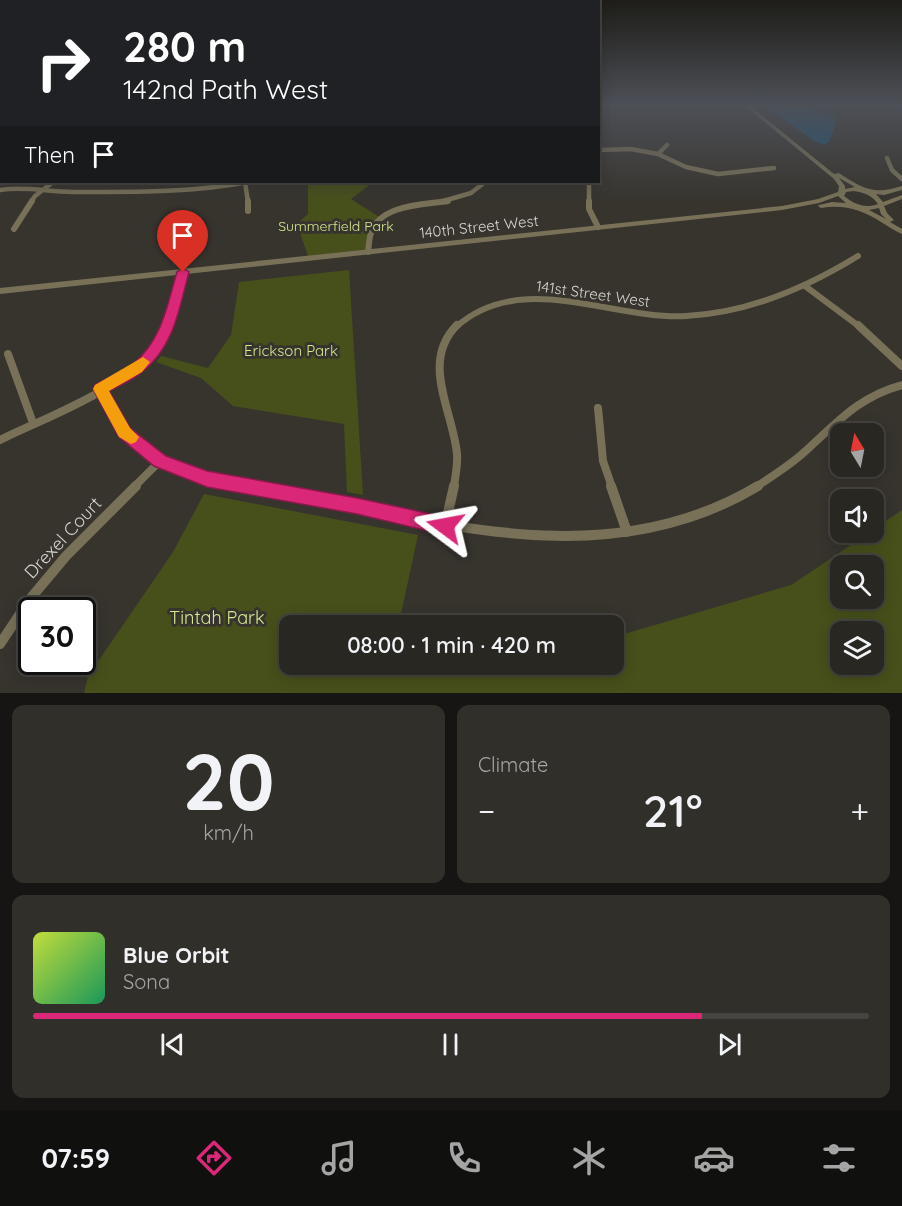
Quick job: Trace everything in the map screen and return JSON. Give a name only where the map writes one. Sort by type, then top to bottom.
[{"type":"street","points":[[787,137],[836,178],[842,186],[843,199],[902,232]]},
{"type":"street","points":[[788,137],[839,176],[879,200],[884,214],[902,226]]},
{"type":"street","points":[[658,154],[667,145]]},
{"type":"street","points":[[600,150],[631,149],[658,154],[700,172],[718,174],[774,168]]},
{"type":"street","points":[[887,158],[887,163],[894,174],[902,179]]},
{"type":"street","points":[[14,230],[35,196],[52,183]]},
{"type":"street","points":[[0,190],[18,187],[70,192],[162,191],[238,183]]},
{"type":"street","points":[[247,183],[248,211]]},
{"type":"street","points":[[368,252],[368,235],[377,220],[412,207],[457,199],[477,190],[484,183]]},
{"type":"street","points":[[589,183],[589,209],[598,227]]},
{"type":"street","name":"140th Street West","points":[[782,208],[826,199],[850,189],[886,194],[902,188]]},
{"type":"street","points":[[881,205],[902,197]]},
{"type":"street","name":"140th Street West","points":[[0,291],[782,208],[815,207],[837,203],[872,209],[881,205]]},
{"type":"street","name":"141st Street West","points":[[445,526],[454,491],[457,455],[438,369],[442,345],[448,334],[467,317],[497,302],[514,298],[543,298],[641,315],[685,317],[725,311],[806,286],[858,256]]},
{"type":"street","points":[[0,440],[101,389],[137,368],[160,344],[167,330],[183,272]]},
{"type":"street","points":[[806,286],[858,326],[902,366]]},
{"type":"street","points":[[8,354],[33,423]]},
{"type":"street","points":[[101,389],[125,432],[160,461],[207,479],[357,506],[445,526],[528,536],[577,537],[627,532],[662,525],[702,514],[728,502],[787,466],[854,405],[886,388],[902,385]]},
{"type":"street","points":[[598,408],[603,461],[627,532]]},
{"type":"street","name":"Drexel Court","points":[[0,644],[30,598],[66,556],[160,461]]},
{"type":"green space","name":"Summerfield Park","points":[[308,183],[367,183],[368,186],[351,199],[381,218],[368,245],[368,252],[309,259],[297,224],[308,214]]},
{"type":"green space","name":"Erickson Park","points":[[349,270],[363,495],[347,492],[344,424],[233,406],[201,378],[156,362],[161,356],[208,368],[231,335],[239,282]]},
{"type":"green space","name":"Tintah Park","points":[[204,494],[418,535],[401,615],[279,615],[279,675],[624,675],[624,634],[791,585],[830,559],[830,609],[884,609],[884,555],[836,555],[854,543],[884,543],[884,522],[902,510],[902,693],[84,693],[88,676],[96,675],[96,664],[173,552]]},
{"type":"water","points":[[809,137],[831,137],[829,142],[824,145]]},
{"type":"slow traffic","points":[[131,437],[125,432],[101,389],[137,368],[143,362]]},
{"type":"route","points":[[183,272],[167,330],[160,344],[137,368],[101,389],[125,432],[160,461],[207,479],[357,506],[445,526]]}]
